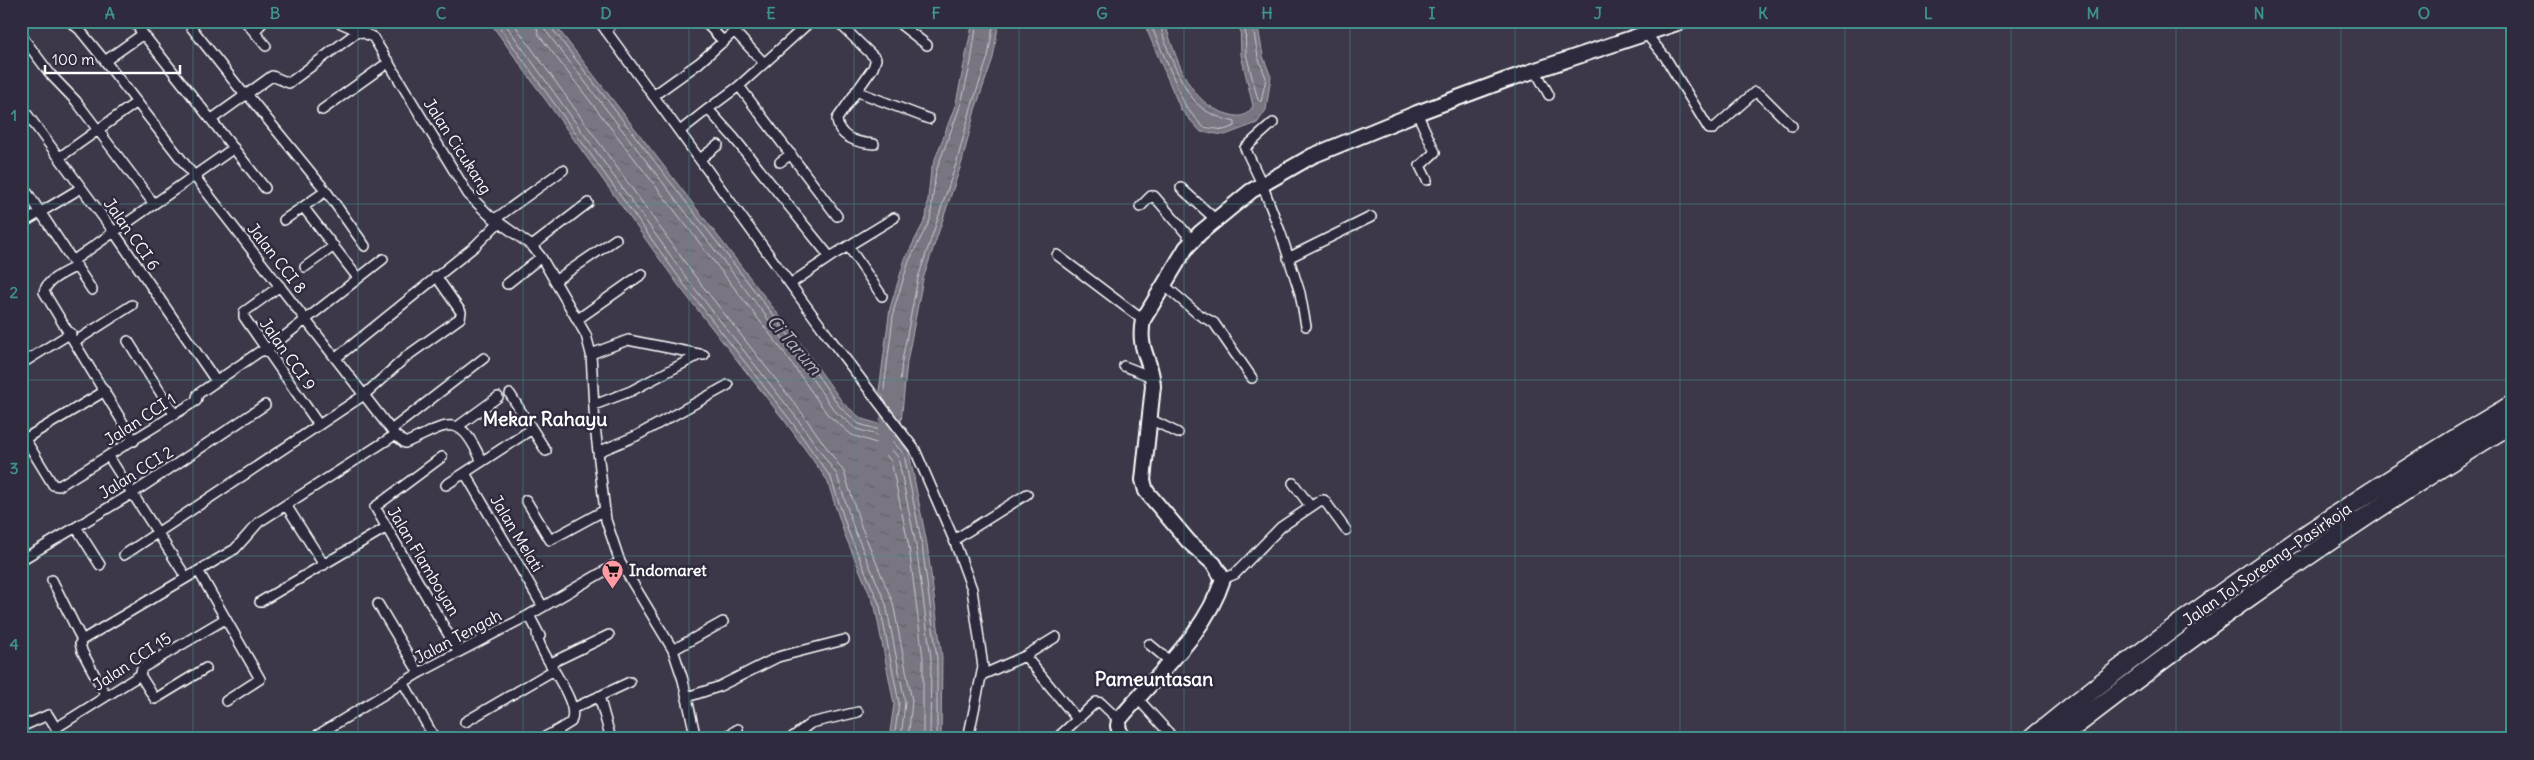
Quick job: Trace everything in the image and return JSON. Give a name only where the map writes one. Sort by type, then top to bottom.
[{"type":"highway","name":"Jalan Tol Soreang–Pasirkoja","points":[[2032,739],[2111,675],[2264,566],[2419,461],[2513,404]]},
{"type":"highway","name":"Jalan Tol Soreang–Pasirkoja","points":[[2058,739],[2198,632],[2380,507],[2513,423]]},
{"type":"street","name":"Jalan CCI 8","points":[[69,21],[79,29],[105,60],[194,178],[393,432]]},
{"type":"street","points":[[133,21],[265,188]]},
{"type":"street","points":[[245,21],[266,46]]},
{"type":"street","points":[[255,31],[264,21]]},
{"type":"street","name":"Jalan Cicukang","points":[[336,21],[349,23],[373,37],[416,112],[468,194],[497,221],[532,246],[541,256],[578,319],[586,335],[591,354],[598,452],[608,526],[620,562],[673,650],[687,697],[696,739]]},
{"type":"street","points":[[599,21],[790,284],[858,376],[907,438],[921,462],[954,540],[972,589],[982,655],[982,675],[971,737]]},
{"type":"street","points":[[606,31],[615,21]]},
{"type":"street","points":[[704,21],[724,42]]},
{"type":"street","points":[[653,96],[724,42],[746,21]]},
{"type":"street","points":[[680,130],[739,86],[811,21]]},
{"type":"street","points":[[837,21],[876,59],[872,68],[837,119],[837,123],[848,138],[855,142],[874,144]]},
{"type":"street","points":[[896,21],[927,45]]},
{"type":"street","points":[[1223,579],[1214,564],[1189,542],[1144,486],[1143,469],[1150,419],[1152,377],[1142,349],[1140,337],[1143,320],[1192,240],[1262,184],[1312,156],[1417,112],[1535,70],[1647,35],[1683,21]]},
{"type":"street","points":[[191,27],[326,192],[365,246]]},
{"type":"street","points":[[212,120],[272,76],[290,83],[360,30]]},
{"type":"street","points":[[736,32],[764,63]]},
{"type":"street","points":[[105,60],[143,34]]},
{"type":"street","points":[[21,35],[51,75],[76,101],[154,204]]},
{"type":"street","points":[[1647,35],[1670,65],[1709,129],[1712,129],[1755,92],[1762,96],[1792,126]]},
{"type":"street","points":[[322,110],[389,62]]},
{"type":"street","points":[[1535,70],[1549,95]]},
{"type":"street","points":[[739,86],[837,216]]},
{"type":"street","points":[[856,91],[929,119]]},
{"type":"street","points":[[60,157],[137,102]]},
{"type":"street","name":"Jalan CCI 6","points":[[21,106],[114,232],[216,381]]},
{"type":"street","points":[[708,110],[734,138],[830,257]]},
{"type":"street","points":[[1417,112],[1435,152],[1420,166],[1426,180]]},
{"type":"street","points":[[1272,123],[1245,148],[1262,184],[1300,293],[1306,326]]},
{"type":"street","points":[[700,159],[718,145]]},
{"type":"street","points":[[134,441],[73,337],[44,292],[52,281],[114,232],[194,178],[234,148]]},
{"type":"street","points":[[780,162],[791,154]]},
{"type":"street","points":[[336,358],[475,246],[497,221],[563,170]]},
{"type":"street","points":[[21,184],[92,290]]},
{"type":"street","points":[[21,224],[81,188]]},
{"type":"street","points":[[1181,188],[1216,219]]},
{"type":"street","points":[[284,220],[326,192]]},
{"type":"street","points":[[1140,207],[1151,196],[1154,196],[1192,240]]},
{"type":"street","points":[[532,246],[588,203]]},
{"type":"street","points":[[304,208],[358,278]]},
{"type":"street","points":[[1288,258],[1371,217]]},
{"type":"street","points":[[790,284],[894,218]]},
{"type":"street","points":[[556,280],[616,239]]},
{"type":"street","points":[[305,267],[334,246]]},
{"type":"street","points":[[848,246],[882,296]]},
{"type":"street","points":[[1057,255],[1143,320]]},
{"type":"street","points":[[507,284],[541,256]]},
{"type":"street","name":"Jalan CCI 1","points":[[23,440],[56,487],[134,441],[196,400],[198,394],[216,381],[259,352],[268,350],[383,259]]},
{"type":"street","points":[[578,319],[642,274]]},
{"type":"street","points":[[124,555],[226,485],[364,395],[407,356],[460,318],[461,312],[436,276]]},
{"type":"street","points":[[1164,285],[1198,314],[1214,323],[1252,378]]},
{"type":"street","name":"Jalan CCI 9","points":[[280,286],[243,315],[319,425]]},
{"type":"street","points":[[21,364],[132,305]]},
{"type":"street","points":[[128,340],[174,414]]},
{"type":"street","points":[[591,354],[628,340],[702,355],[631,391],[594,405]]},
{"type":"street","points":[[82,640],[236,549],[259,522],[393,432],[484,358]]},
{"type":"street","points":[[1124,366],[1152,377]]},
{"type":"street","points":[[598,452],[636,436],[728,385]]},
{"type":"street","points":[[23,440],[105,391]]},
{"type":"street","points":[[510,394],[546,450]]},
{"type":"street","points":[[457,427],[498,397]]},
{"type":"street","name":"Jalan CCI 2","points":[[21,560],[133,493],[265,404]]},
{"type":"street","points":[[1150,419],[1178,433]]},
{"type":"street","points":[[393,432],[406,444],[440,426],[451,425],[466,434],[481,460]]},
{"type":"street","points":[[446,484],[532,429]]},
{"type":"street","points":[[109,457],[160,532],[186,577]]},
{"type":"street","name":"Jalan Flamboyan","points":[[442,457],[376,504],[375,507],[458,651]]},
{"type":"street","name":"Jalan Melati","points":[[465,473],[543,608]]},
{"type":"street","points":[[1293,483],[1311,507]]},
{"type":"street","points":[[954,540],[1027,494]]},
{"type":"street","points":[[526,500],[550,540],[605,510]]},
{"type":"street","points":[[1122,739],[1118,726],[1119,720],[1186,646],[1216,599],[1223,579],[1235,574],[1281,527],[1324,500],[1346,530]]},
{"type":"street","points":[[286,504],[324,565]]},
{"type":"street","points":[[76,527],[100,565]]},
{"type":"street","points":[[260,602],[387,527]]},
{"type":"street","name":"Jalan Tengah","points":[[311,739],[403,682],[458,651],[543,608],[620,562]]},
{"type":"street","points":[[199,572],[260,678],[226,701]]},
{"type":"street","points":[[52,580],[82,640],[80,643],[82,650],[106,696]]},
{"type":"street","points":[[378,604],[419,673]]},
{"type":"street","points":[[529,615],[544,642],[546,653],[574,708],[571,722],[559,734],[541,739]]},
{"type":"street","name":"Jalan CCI 15","points":[[56,728],[140,675],[142,668],[226,619]]},
{"type":"street","points":[[673,650],[723,622]]},
{"type":"street","points":[[465,722],[552,666],[609,635]]},
{"type":"street","points":[[982,675],[1025,656],[1056,637]]},
{"type":"street","points":[[687,697],[718,686],[778,657],[844,640]]},
{"type":"street","points":[[1149,644],[1172,662]]},
{"type":"street","points":[[1025,656],[1077,719]]},
{"type":"street","points":[[140,675],[156,699],[206,668]]},
{"type":"street","points":[[403,682],[435,739]]},
{"type":"street","points":[[574,708],[630,682]]},
{"type":"street","points":[[598,696],[611,739]]},
{"type":"street","points":[[1138,699],[1169,733]]},
{"type":"street","points":[[1056,739],[1096,702],[1101,703],[1119,720]]},
{"type":"street","points":[[790,739],[811,723],[858,712]]},
{"type":"street","points":[[21,727],[48,715],[56,728],[57,739]]},
{"type":"street","points":[[722,739],[738,729]]},
{"type":"water","name":"Ci Tarum","points":[[489,21],[552,21],[798,340],[843,403],[862,419],[886,426],[909,452],[927,544],[942,657],[941,739],[889,739],[894,704],[875,607],[844,533],[827,480],[787,424],[679,286]]},
{"type":"water","points":[[973,21],[999,21],[993,58],[975,110],[962,162],[923,279],[907,362],[901,423],[879,391],[890,308],[905,259],[926,218],[931,170],[956,103]]},
{"type":"water","points":[[1143,21],[1164,21],[1186,78],[1194,91],[1204,101],[1216,110],[1241,116],[1249,112],[1253,106],[1241,55],[1240,21],[1257,21],[1263,56],[1271,77],[1266,110],[1257,123],[1225,135],[1201,132],[1181,110]]},
{"type":"waterway","points":[[883,447],[894,385]]},
{"type":"place","name":"Indomaret","points":[[613,589]]},
{"type":"district","name":"Mekar Rahayu","points":[[545,419]]},
{"type":"district","name":"Pameuntasan","points":[[1154,679]]}]
